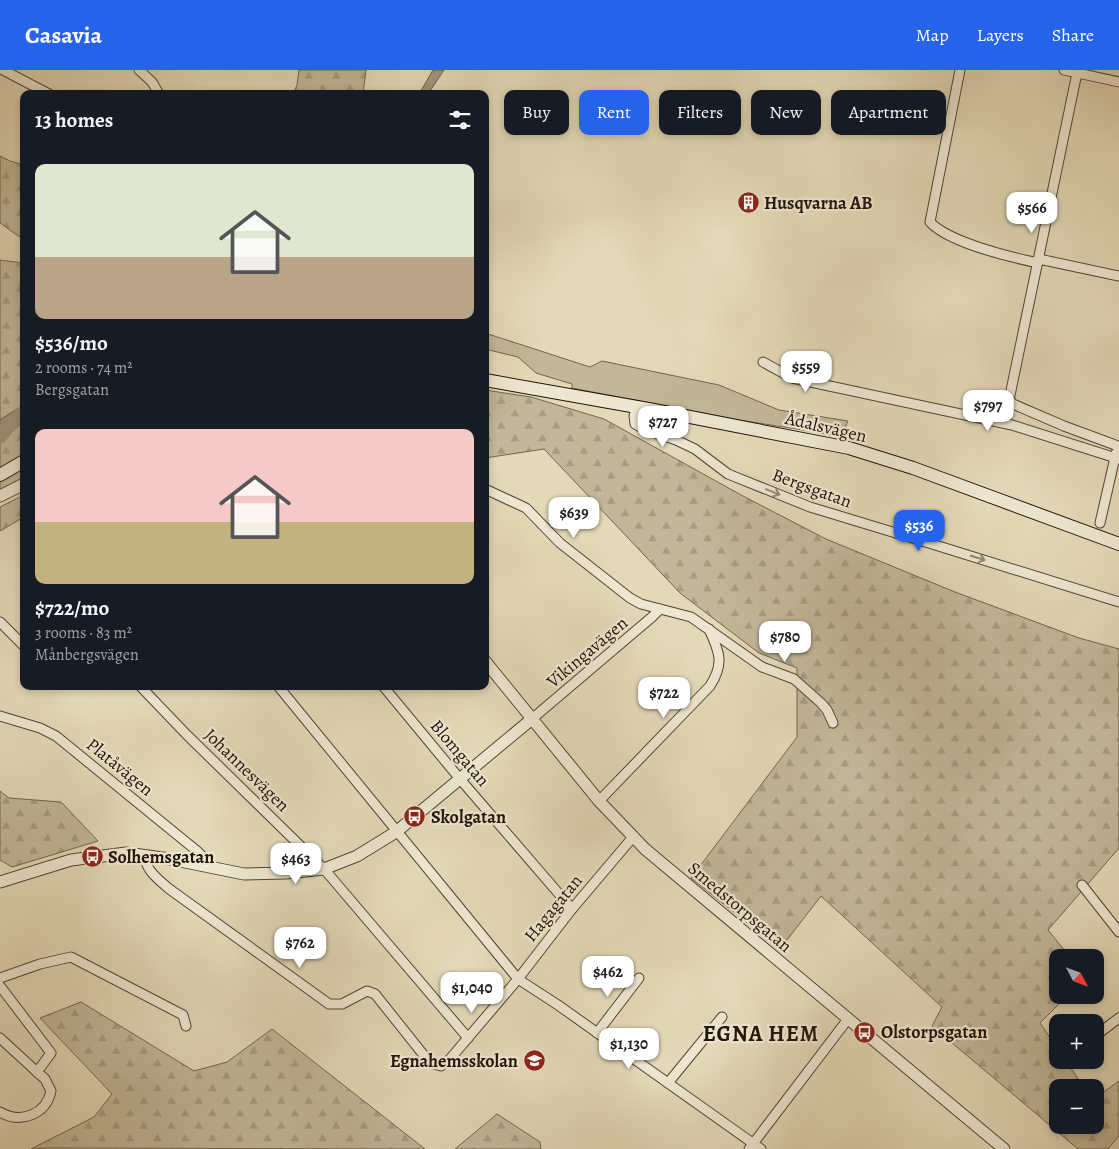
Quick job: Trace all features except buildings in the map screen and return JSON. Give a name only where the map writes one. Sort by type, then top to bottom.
[{"type":"main road","name":"Ådalsvägen","points":[[489,381],[654,410],[849,448],[913,468],[1119,544]]},
{"type":"main road","points":[[0,475],[20,463]]},
{"type":"street","points":[[3,70],[41,90]]},
{"type":"street","points":[[139,70],[152,82],[157,90]]},
{"type":"street","points":[[960,70],[930,222],[939,231],[949,236],[1011,257],[1119,276]]},
{"type":"street","points":[[1100,523],[1117,458],[1118,443],[1064,426],[1013,404],[1009,400],[1038,261],[1074,71],[1119,82]]},
{"type":"street","points":[[763,362],[792,378],[1012,425],[1117,458]]},
{"type":"street","name":"Bergsgatan","points":[[636,408],[635,424],[695,449],[728,474],[810,507],[1119,602]]},
{"type":"street","points":[[0,496],[20,486]]},
{"type":"street","points":[[489,491],[526,508],[560,543],[630,598],[641,604],[691,616],[762,667],[800,683],[828,710],[833,723]]},
{"type":"street","name":"Vikingavägen","points":[[533,718],[652,618],[660,609]]},
{"type":"street","points":[[0,622],[20,642]]},
{"type":"street","points":[[599,801],[707,691],[714,680],[717,674],[719,659],[718,650],[709,628]]},
{"type":"street","name":"Smedstorpsgatan","points":[[489,666],[599,801],[633,838],[1004,1149]]},
{"type":"street","name":"Johannesvägen","points":[[144,690],[187,735],[324,868],[468,1038]]},
{"type":"street","points":[[281,690],[518,979],[668,1083],[751,1146],[761,1149]]},
{"type":"street","name":"Blomgatan","points":[[386,690],[572,909]]},
{"type":"street","name":"Platåvägen","points":[[0,716],[40,728],[56,736],[197,851],[202,856],[202,866]]},
{"type":"street","points":[[0,882],[71,860],[126,854],[145,855],[244,874],[286,873],[324,868],[356,856],[396,832],[533,718]]},
{"type":"street","name":"Hagagatan","points":[[145,855],[145,863],[148,869],[168,888],[329,1004],[342,1004],[366,991],[375,994],[430,1063],[441,1066],[450,1059],[518,979],[572,909],[633,838]]},
{"type":"street","points":[[1082,885],[1119,932]]},
{"type":"street","points":[[0,978],[40,964],[71,958],[183,1015],[186,1026]]},
{"type":"street","points":[[597,1033],[639,978]]},
{"type":"street","points":[[0,986],[51,1053],[37,1072]]},
{"type":"street","points":[[668,1083],[722,1017]]},
{"type":"street","points":[[751,1146],[848,1018]]},
{"type":"street","points":[[1104,1029],[1119,1018]]},
{"type":"street","points":[[0,1038],[45,1079],[51,1091],[44,1108],[28,1116],[13,1117],[0,1112]]},
{"type":"green space","points":[[299,70],[366,70],[364,90],[295,90]]},
{"type":"green space","points":[[0,156],[20,164],[20,237],[0,223]]},
{"type":"green space","points":[[0,260],[20,262],[20,408],[0,420]]},
{"type":"green space","points":[[489,334],[590,367],[602,361],[719,385],[779,410],[848,421],[841,436],[739,420],[572,388],[572,384],[536,373],[518,357],[489,350]]},
{"type":"green space","points":[[489,391],[531,397],[604,419],[743,496],[826,539],[955,592],[1079,638],[1119,649],[1119,848],[1048,930],[1063,949],[1049,949],[1049,1004],[1059,1004],[1040,1023],[1049,1036],[1049,1069],[1071,1069],[1078,1079],[1049,1079],[1049,1125],[932,1026],[942,1007],[821,896],[780,949],[691,878],[797,737],[797,668],[759,653],[680,593],[544,449],[489,457]]},
{"type":"green space","points":[[20,422],[20,480],[0,490],[0,436]]},
{"type":"green space","points":[[20,497],[20,519],[0,531],[0,507]]},
{"type":"green space","points":[[0,791],[9,798],[61,802],[98,841],[12,867],[0,860]]},
{"type":"green space","points":[[81,1002],[194,1071],[227,1062],[272,1029],[425,1149],[31,1149],[94,1117],[112,1094],[40,1018]]},
{"type":"green space","points":[[1119,1081],[1119,1136],[1108,1149],[1078,1149],[1060,1134],[1104,1134],[1104,1092]]},
{"type":"green space","points":[[497,1114],[540,1142],[541,1149],[455,1149]]},
{"type":"shaded area","points":[[433,70],[444,70],[431,90],[421,90]]},
{"type":"shaded area","points":[[20,408],[20,422],[0,436],[0,420]]},
{"type":"waterway","points":[[0,436],[20,416]]},
{"type":"place","name":"Husqvarna AB","points":[[748,203]]},
{"type":"place","name":"Skolgatan","points":[[415,817]]},
{"type":"place","name":"Solhemsgatan","points":[[92,857]]},
{"type":"place","name":"Olstorpsgatan","points":[[865,1032]]},
{"type":"place","name":"Egnahemsskolan","points":[[534,1061]]},
{"type":"district","name":"EGNA HEM","points":[[761,1034]]}]
